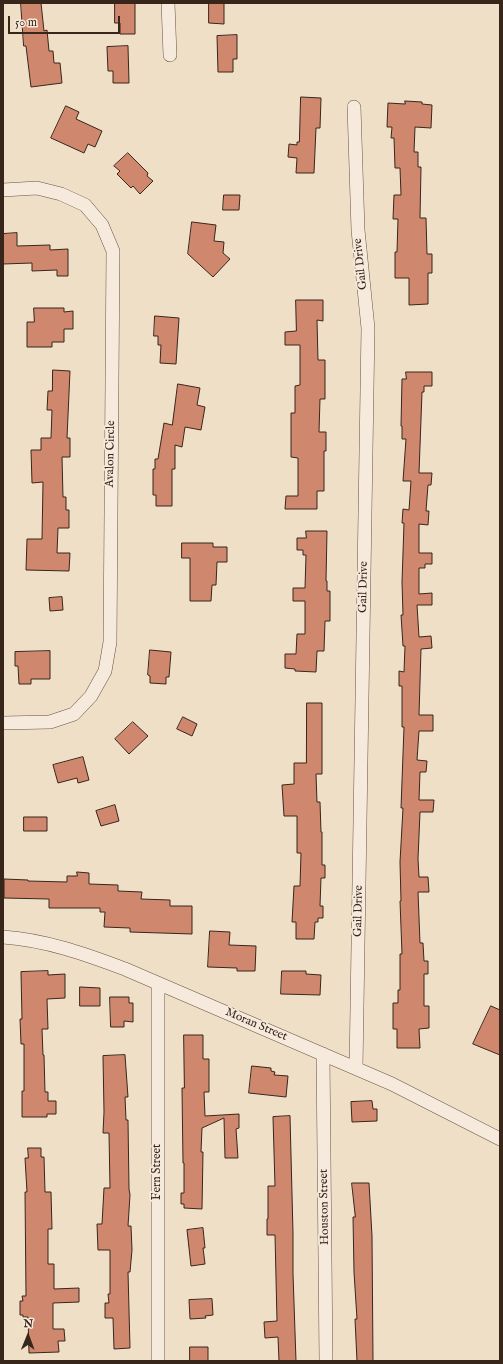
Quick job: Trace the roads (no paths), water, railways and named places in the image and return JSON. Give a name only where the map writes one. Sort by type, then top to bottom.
[{"type":"street","points":[[168,3],[170,55]]},
{"type":"street","name":"Gail Drive","points":[[354,107],[358,230],[368,328],[356,1068]]},
{"type":"street","name":"Avalon Circle","points":[[3,190],[37,188],[61,194],[85,205],[102,225],[113,251],[110,642],[105,671],[91,696],[74,714],[50,722],[3,723]]},
{"type":"street","name":"Moran Street","points":[[3,937],[39,942],[72,950],[118,967],[356,1068],[429,1101],[500,1139]]},
{"type":"street","name":"Fern Street","points":[[158,984],[158,1361]]},
{"type":"street","name":"Houston Street","points":[[323,1054],[326,1361]]}]
